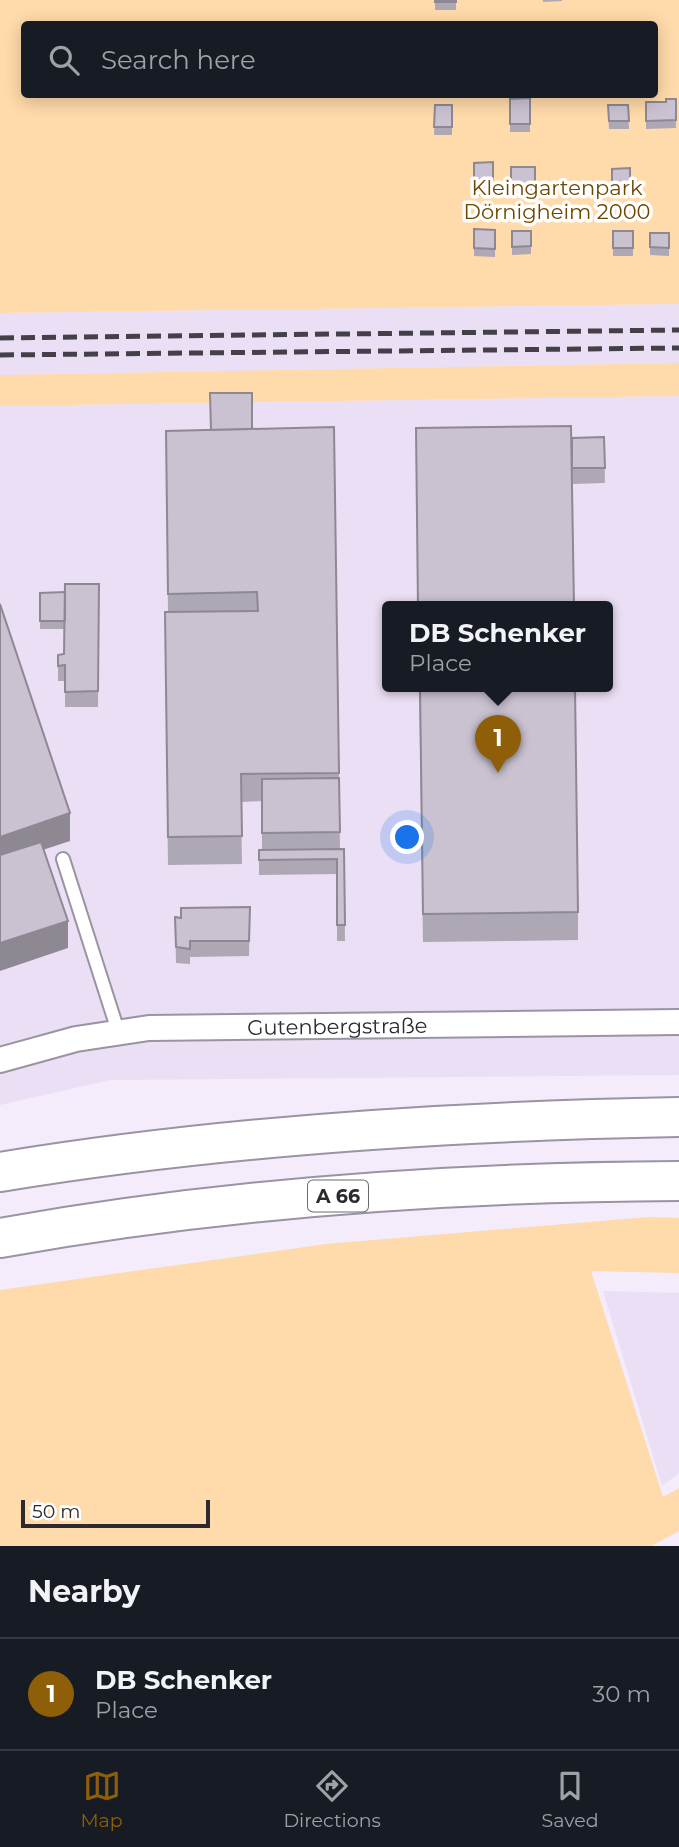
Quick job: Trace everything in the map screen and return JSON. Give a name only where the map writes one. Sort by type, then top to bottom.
[{"type":"highway","points":[[0,1172],[316,1134],[546,1119],[679,1117]]},
{"type":"highway","name":"A 66","points":[[0,1238],[140,1217],[330,1196],[572,1181],[679,1181]]},
{"type":"street","name":"Gutenbergstraße","points":[[0,1060],[76,1039],[149,1028],[679,1022]]},
{"type":"lane","points":[[63,859],[118,1031]]},
{"type":"shaded area","points":[[679,304],[679,363],[0,375],[0,313]]},
{"type":"shaded area","points":[[679,396],[679,1075],[110,1080],[0,1105],[0,406]]},
{"type":"shaded area","points":[[603,1291],[679,1293],[679,1473],[662,1486]]},
{"type":"green space","name":"Kleingartenpark Dörnigheim 2000","points":[[0,0],[679,0],[679,304],[0,313]]},
{"type":"green space","points":[[679,363],[679,396],[0,406],[0,375]]},
{"type":"green space","points":[[649,1217],[679,1218],[679,1273],[591,1271],[663,1497],[679,1488],[679,1531],[651,1546],[0,1546],[0,1290],[326,1244]]},
{"type":"building","points":[[456,0],[456,2],[435,2]]},
{"type":"building","points":[[530,98],[530,124],[510,124],[510,99]]},
{"type":"building","points":[[666,99],[676,99],[676,120],[646,121],[646,102],[666,102]]},
{"type":"building","points":[[435,105],[452,105],[452,127],[434,127]]},
{"type":"building","points":[[608,105],[628,105],[629,121],[609,121]]},
{"type":"building","points":[[493,162],[493,188],[474,188],[474,163]]},
{"type":"building","points":[[511,167],[535,167],[535,185],[511,185]]},
{"type":"building","points":[[630,168],[630,189],[612,190],[612,169]]},
{"type":"building","points":[[474,229],[495,230],[495,249],[474,248]]},
{"type":"building","points":[[512,231],[531,231],[531,246],[512,247]]},
{"type":"building","points":[[613,231],[633,231],[633,248],[613,248]]},
{"type":"building","points":[[650,233],[669,233],[669,248],[650,247]]},
{"type":"building","points":[[210,393],[252,393],[252,429],[211,430]]},
{"type":"building","points":[[571,426],[574,601],[418,601],[416,428]]},
{"type":"building","points":[[334,427],[339,773],[241,774],[242,836],[168,837],[165,612],[258,611],[257,592],[168,594],[166,431]]},
{"type":"building","points":[[604,437],[605,468],[572,468],[572,438]]},
{"type":"building","points":[[65,584],[99,584],[98,691],[65,692],[65,665],[58,666],[58,655],[64,654]]},
{"type":"building","points":[[65,592],[65,621],[40,621],[40,593]]},
{"type":"building","points":[[0,604],[70,813],[0,837]]},
{"type":"building","points":[[420,692],[575,692],[578,912],[423,914]]},
{"type":"building","points":[[339,778],[340,832],[262,833],[262,779]]},
{"type":"building","points":[[41,842],[68,921],[0,943],[0,855]]},
{"type":"building","points":[[344,849],[345,925],[337,925],[337,859],[259,860],[259,850]]},
{"type":"building","points":[[250,907],[249,941],[190,941],[190,949],[176,947],[175,917],[181,918],[181,908]]},
{"type":"railway","points":[[0,338],[679,330]]},
{"type":"railway","points":[[0,355],[679,348]]},
{"type":"place","name":"DB Schenker","points":[[498,773]]}]
